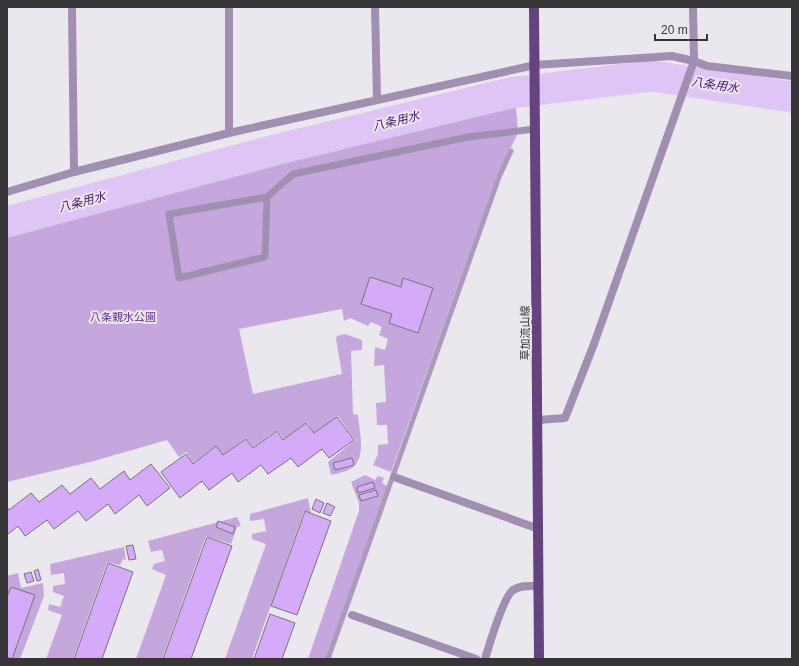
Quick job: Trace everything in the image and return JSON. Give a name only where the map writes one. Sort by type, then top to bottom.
[{"type":"main road","name":"草加流山線","points":[[534,7],[536,107],[539,659]]},
{"type":"street","points":[[72,7],[74,172]]},
{"type":"street","points":[[229,7],[229,134]]},
{"type":"street","points":[[375,7],[377,100]]},
{"type":"street","points":[[538,420],[565,418],[594,344],[682,89],[694,61],[693,7]]},
{"type":"street","points":[[7,192],[74,172],[229,134],[535,65],[672,56],[694,61],[707,66],[792,76]]},
{"type":"street","points":[[394,477],[539,529]]},
{"type":"street","points":[[485,659],[502,610],[511,591],[522,586],[539,586]]},
{"type":"street","points":[[352,615],[476,659]]},
{"type":"lane","points":[[267,197],[265,257],[179,278],[169,214],[267,197],[293,174],[468,136],[535,128]]},
{"type":"green space","name":"八条親水公園","points":[[515,95],[518,133],[497,176],[391,472],[373,465],[378,454],[378,445],[388,444],[387,425],[377,425],[376,403],[386,402],[384,365],[374,366],[375,347],[385,350],[388,339],[379,335],[382,327],[371,322],[368,326],[350,318],[344,321],[342,309],[239,329],[253,394],[342,374],[336,339],[337,336],[345,334],[362,340],[362,350],[351,351],[353,414],[358,415],[361,443],[361,450],[357,463],[352,468],[331,475],[328,462],[355,440],[338,416],[314,433],[307,422],[284,439],[277,430],[253,447],[246,438],[223,455],[216,446],[193,463],[186,452],[179,457],[167,440],[94,461],[7,482],[7,229],[181,181],[422,121]]},
{"type":"green space","points":[[365,475],[375,480],[378,476],[384,478],[382,483],[387,486],[326,659],[308,659],[359,511],[359,503],[351,482]]},
{"type":"green space","points":[[308,498],[311,513],[304,511],[252,659],[225,659],[266,544],[252,539],[252,534],[266,531],[264,519],[250,521],[250,514]]},
{"type":"green space","points":[[237,517],[241,526],[237,527],[231,544],[206,536],[162,659],[136,659],[166,575],[152,569],[154,564],[165,561],[162,550],[151,552],[148,541]]},
{"type":"green space","points":[[124,547],[126,560],[123,559],[120,565],[107,562],[73,659],[46,659],[62,615],[48,610],[49,604],[60,607],[64,596],[53,592],[53,586],[65,584],[64,573],[51,575],[50,564]]},
{"type":"green space","points":[[18,573],[21,588],[43,583],[44,596],[20,659],[7,659],[7,576]]},
{"type":"building","points":[[370,277],[401,287],[403,278],[433,288],[418,333],[389,323],[392,314],[361,304]]},
{"type":"building","points":[[337,417],[354,440],[329,458],[322,449],[298,467],[291,458],[268,474],[261,465],[238,482],[232,473],[209,490],[202,481],[180,498],[161,472],[186,454],[193,464],[216,446],[223,455],[246,439],[253,448],[277,431],[283,440],[306,423],[314,433]]},
{"type":"building","points":[[352,458],[354,465],[335,470],[333,463]]},
{"type":"building","points":[[151,464],[170,488],[147,506],[139,495],[115,514],[108,504],[86,521],[78,511],[54,529],[47,520],[25,536],[18,526],[7,535],[7,507],[9,510],[31,493],[39,502],[62,485],[70,494],[91,478],[100,489],[124,471],[130,480]]},
{"type":"building","points":[[373,482],[375,488],[358,493],[357,487]]},
{"type":"building","points":[[376,490],[378,496],[361,501],[359,495]]},
{"type":"building","points":[[316,499],[324,503],[320,513],[312,509]]},
{"type":"building","points":[[327,503],[335,507],[330,516],[323,513]]},
{"type":"building","points":[[305,511],[331,521],[297,615],[271,606]]},
{"type":"building","points":[[218,521],[235,527],[233,534],[216,527]]},
{"type":"building","points":[[207,537],[232,546],[191,659],[163,659]]},
{"type":"building","points":[[133,545],[136,559],[129,560],[126,546]]},
{"type":"building","points":[[108,563],[133,572],[102,659],[74,659]]},
{"type":"building","points":[[38,569],[41,580],[37,581],[34,571]]},
{"type":"building","points":[[31,572],[34,581],[27,583],[24,574]]},
{"type":"building","points":[[11,587],[35,595],[12,659],[7,657],[7,597]]},
{"type":"building","points":[[270,614],[295,623],[282,659],[254,659]]},
{"type":"waterway","name":"八条用水","points":[[7,222],[275,150],[510,93],[652,76],[792,97]]},
{"type":"waterway","points":[[328,659],[499,177],[511,151]]}]
